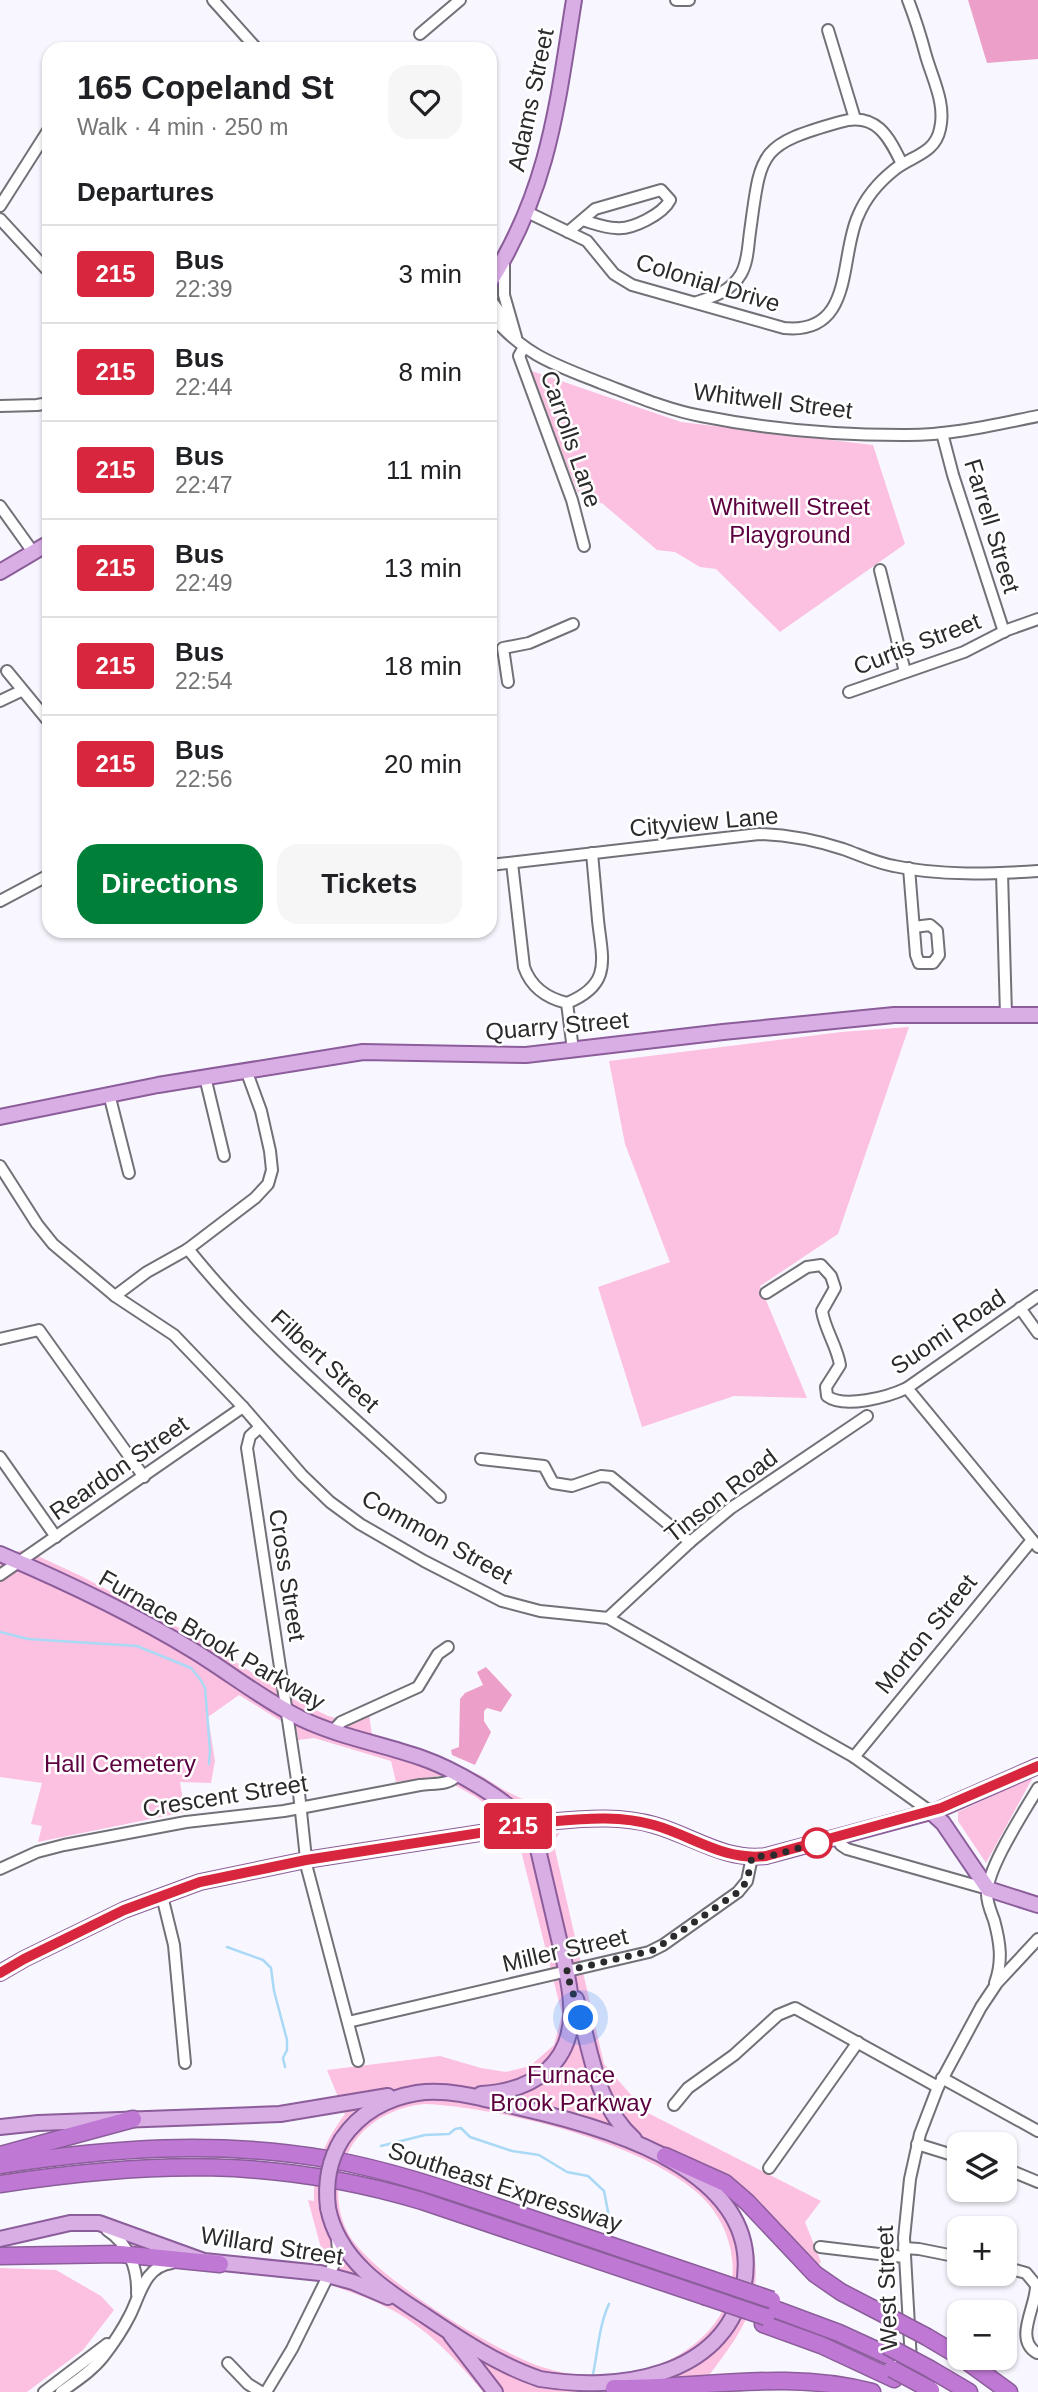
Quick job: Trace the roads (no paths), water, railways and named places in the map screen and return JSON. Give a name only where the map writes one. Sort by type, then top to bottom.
[{"type":"highway","points":[[0,2155],[133,2119]]},
{"type":"highway","name":"Southeast Expressway","points":[[0,2165],[78,2154],[160,2148],[227,2148],[325,2159],[429,2184],[767,2312],[842,2326],[890,2362],[929,2384],[969,2392]]},
{"type":"highway","points":[[0,2173],[79,2161],[144,2155],[226,2156],[324,2166],[419,2189],[706,2291]]},
{"type":"highway","points":[[665,2156],[725,2183],[747,2202],[815,2274],[841,2292],[947,2349]]},
{"type":"highway","points":[[0,2184],[80,2172],[171,2166],[245,2168],[326,2178],[422,2201],[706,2291]]},
{"type":"highway","name":"Southeast Expressway","points":[[0,2192],[90,2179],[162,2174],[244,2176],[308,2183],[373,2196],[706,2291],[767,2312],[821,2345],[890,2362],[929,2384]]},
{"type":"highway","points":[[0,2256],[130,2255],[220,2264]]},
{"type":"highway","points":[[978,2370],[1009,2392]]},
{"type":"highway","points":[[613,2388],[661,2388],[790,2380],[828,2383],[872,2392]]},
{"type":"highway","points":[[929,2384],[954,2392]]},
{"type":"main road","name":"Adams Street","points":[[497,270],[527,212],[543,169],[552,135],[574,0]]},
{"type":"main road","points":[[0,572],[42,547]]},
{"type":"main road","name":"Quarry Street","points":[[0,1117],[110,1094],[363,1052],[526,1055],[894,1015],[1038,1015]]},
{"type":"main road","name":"Furnace Brook Parkway","points":[[0,1554],[166,1635],[286,1711],[332,1732],[423,1758],[458,1774],[496,1797],[527,1825],[537,1845],[566,1971],[603,2096],[624,2129],[644,2146]]},
{"type":"main road","points":[[0,1973],[124,1910],[200,1882],[306,1860],[564,1820],[637,1821],[664,1828],[716,1851],[752,1857],[783,1853],[931,1812],[1038,1766]]},
{"type":"main road","name":"Common Street","points":[[931,1812],[943,1823],[988,1889]]},
{"type":"main road","points":[[988,1889],[1038,1905]]},
{"type":"main road","name":"Furnace Brook Parkway","points":[[455,2094],[580,2122],[644,2146],[665,2156],[698,2178],[727,2209],[743,2248],[742,2290],[729,2323],[718,2338],[698,2357],[653,2381],[613,2388],[583,2387],[538,2378],[505,2363],[412,2308],[358,2265],[337,2238],[328,2208],[328,2175],[342,2139],[374,2108],[396,2098],[417,2093],[500,2093],[535,2080],[551,2066],[564,2048],[571,2020],[566,1971]]},
{"type":"main road","points":[[0,2127],[37,2123],[280,2115],[417,2093]]},
{"type":"main road","name":"Willard Street","points":[[0,2239],[70,2223],[92,2222],[114,2227],[186,2255],[220,2264],[293,2269],[329,2275],[373,2290],[412,2308]]},
{"type":"main road","points":[[448,2331],[495,2392]]},
{"type":"main road","points":[[592,2392],[613,2388]]},
{"type":"street","points":[[213,0],[251,42]]},
{"type":"street","points":[[420,34],[460,0]]},
{"type":"street","points":[[676,0],[689,0]]},
{"type":"street","name":"Colonial Drive","points":[[527,212],[587,241],[614,274],[625,282],[785,328],[798,328],[821,320],[832,309],[842,291],[852,233],[871,194],[890,173],[922,155],[934,144],[940,132],[942,106],[908,0]]},
{"type":"street","points":[[828,30],[855,119]]},
{"type":"street","points":[[698,302],[725,291],[742,271],[758,174],[771,152],[783,142],[798,134],[855,119],[884,131],[902,164]]},
{"type":"street","points":[[0,206],[42,140]]},
{"type":"street","points":[[568,232],[582,220],[595,209],[661,190],[670,200],[656,216],[618,229],[582,220]]},
{"type":"street","points":[[0,219],[42,264]]},
{"type":"street","points":[[504,258],[504,295],[520,343]]},
{"type":"street","name":"Whitwell Street","points":[[497,308],[520,343]]},
{"type":"street","name":"Whitwell Street","points":[[497,321],[540,359],[626,393],[699,416],[827,432],[902,435],[985,427],[1038,416]]},
{"type":"street","points":[[497,328],[520,343]]},
{"type":"street","name":"Carrolls Lane","points":[[520,343],[519,356],[572,500],[584,546]]},
{"type":"street","points":[[0,406],[42,404]]},
{"type":"street","name":"Farrell Street","points":[[942,433],[1004,632]]},
{"type":"street","points":[[0,506],[33,552]]},
{"type":"street","points":[[880,570],[905,673]]},
{"type":"street","name":"Curtis Street","points":[[849,692],[964,653],[1004,632],[1038,619]]},
{"type":"street","points":[[497,649],[529,643],[573,624]]},
{"type":"street","points":[[503,648],[508,682]]},
{"type":"street","points":[[6,671],[42,714]]},
{"type":"street","points":[[0,701],[21,691]]},
{"type":"street","name":"Cityview Lane","points":[[497,864],[760,834],[810,839],[882,863],[921,871],[1038,871]]},
{"type":"street","points":[[512,863],[524,967],[528,979],[545,995],[567,1003],[578,999],[596,983],[603,964],[592,853]]},
{"type":"street","points":[[909,868],[914,927]]},
{"type":"street","points":[[1002,873],[1006,1015]]},
{"type":"street","points":[[0,901],[42,879]]},
{"type":"street","points":[[567,1003],[573,1049]]},
{"type":"street","points":[[115,1296],[147,1272],[188,1249],[255,1198],[268,1184],[272,1170],[270,1151],[261,1111],[246,1070]]},
{"type":"street","points":[[205,1077],[224,1156]]},
{"type":"street","points":[[110,1094],[129,1172]]},
{"type":"street","name":"Common Street","points":[[0,1166],[53,1244],[115,1296],[174,1335],[243,1407],[302,1475],[330,1502],[360,1524],[456,1579],[502,1601],[540,1611],[608,1618],[854,1757],[931,1812]]},
{"type":"street","name":"Filbert Street","points":[[188,1249],[244,1313],[327,1394],[440,1497]]},
{"type":"street","name":"Suomi Road","points":[[766,1293],[807,1267],[821,1265],[831,1276],[835,1288],[822,1311],[825,1326],[839,1353],[840,1365],[826,1387],[827,1396],[834,1402],[846,1403],[892,1395],[907,1388],[1038,1296]]},
{"type":"street","points":[[1020,1308],[1038,1333]]},
{"type":"street","points":[[0,1339],[39,1329],[144,1476]]},
{"type":"street","points":[[907,1388],[1035,1544]]},
{"type":"street","name":"Reardon Street","points":[[0,1575],[243,1407]]},
{"type":"street","name":"Tinson Road","points":[[608,1618],[731,1508],[867,1416]]},
{"type":"street","name":"Cross Street","points":[[259,1428],[250,1436],[247,1448],[306,1860],[358,2061]]},
{"type":"street","points":[[0,1457],[56,1537]]},
{"type":"street","points":[[481,1458],[544,1466],[553,1483],[572,1486],[600,1476],[611,1477],[690,1542]]},
{"type":"street","name":"Morton Street","points":[[854,1757],[1035,1544]]},
{"type":"street","points":[[332,1732],[341,1722],[418,1687],[438,1654],[448,1647]]},
{"type":"street","name":"Crescent Street","points":[[0,1869],[37,1852],[64,1845],[186,1822],[300,1808],[420,1785],[451,1782],[458,1774]]},
{"type":"street","name":"West Street","points":[[912,2392],[904,2252],[910,2179],[917,2144],[940,2083],[991,1992],[999,1969],[1001,1951],[988,1901],[988,1889],[1002,1851],[1038,1788]]},
{"type":"street","points":[[836,1838],[847,1849],[988,1889]]},
{"type":"street","name":"Miller Street","points":[[348,2022],[659,1948],[738,1892],[747,1881],[752,1857]]},
{"type":"street","points":[[162,1896],[174,1945],[185,2063]]},
{"type":"street","name":"West Street","points":[[991,1992],[1038,1939]]},
{"type":"street","points":[[674,2105],[693,2085],[726,2062],[778,2015],[790,2008],[803,2011],[858,2042],[1038,2131]]},
{"type":"street","points":[[769,2168],[858,2042]]},
{"type":"street","points":[[917,2144],[947,2153]]},
{"type":"street","points":[[1017,2173],[1038,2182]]},
{"type":"street","points":[[92,2222],[116,2236],[130,2255],[137,2280],[137,2297]]},
{"type":"street","points":[[228,2362],[258,2391],[292,2349],[337,2256],[337,2238]]},
{"type":"street","points":[[820,2247],[904,2252],[919,2249],[947,2255]]},
{"type":"street","points":[[61,2392],[93,2367],[117,2335],[150,2274],[160,2266],[220,2264]]},
{"type":"street","points":[[1017,2271],[1029,2275],[1036,2285],[1026,2337],[1030,2348],[1037,2353]]},
{"type":"street","points":[[44,2392],[117,2335]]},
{"type":"waterway","points":[[0,1632],[28,1639],[137,1646],[191,1668],[205,1688],[209,1764]]},
{"type":"waterway","points":[[227,1947],[263,1960],[271,1968],[287,2040],[287,2050],[283,2058],[285,2067]]},
{"type":"waterway","points":[[381,2146],[425,2135],[449,2134],[461,2128],[470,2137],[512,2151],[539,2155],[567,2172],[588,2176],[604,2191],[609,2217]]},
{"type":"waterway","points":[[593,2374],[601,2329],[609,2304]]},
{"type":"park label","name":"Whitwell Street Playground","points":[[790,521]]},
{"type":"park label","name":"Hall Cemetery","points":[[120,1764]]}]
